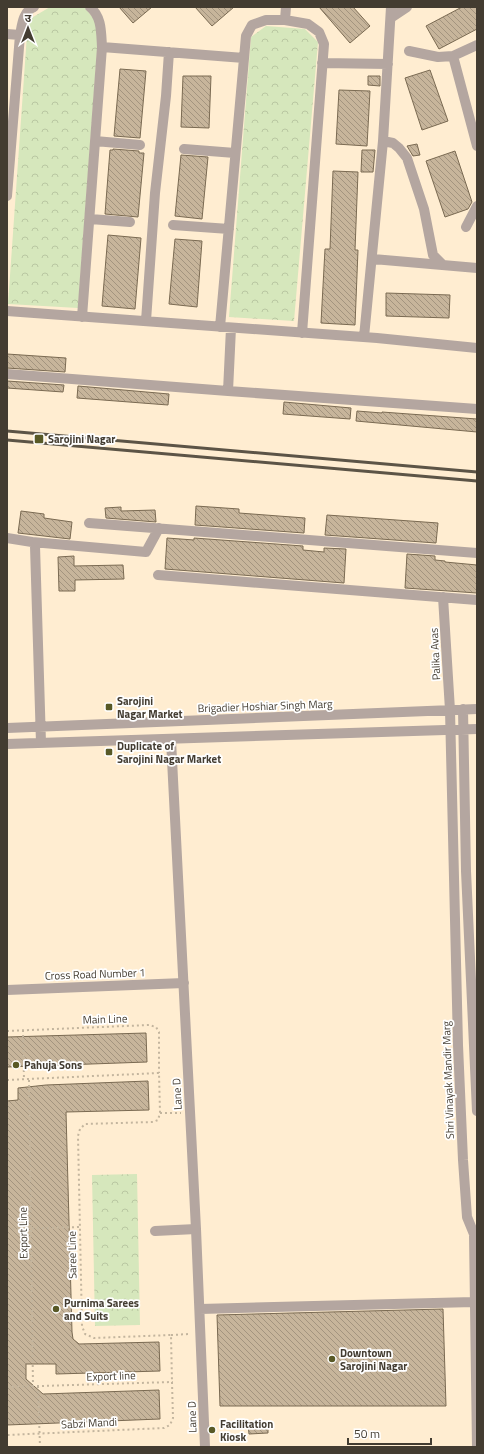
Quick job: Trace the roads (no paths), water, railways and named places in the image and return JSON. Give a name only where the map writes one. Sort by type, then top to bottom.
[{"type":"street","points":[[7,196],[10,126],[20,35],[24,17],[30,8],[34,7]]},
{"type":"street","points":[[82,317],[102,47],[101,24],[96,12],[90,7]]},
{"type":"street","points":[[285,20],[286,7]]},
{"type":"street","points":[[364,337],[373,259],[383,141],[391,12],[407,7]]},
{"type":"street","points":[[220,327],[246,36],[252,25],[266,20],[285,20],[308,24],[319,32],[324,44],[302,333]]},
{"type":"street","points":[[7,34],[20,35]]},
{"type":"street","points":[[410,51],[438,57],[453,56],[477,45]]},
{"type":"street","points":[[102,47],[244,58]]},
{"type":"street","points":[[146,321],[155,193],[166,96],[169,52]]},
{"type":"street","points":[[453,56],[477,146]]},
{"type":"street","points":[[322,63],[388,64]]},
{"type":"street","points":[[95,141],[140,145]]},
{"type":"street","points":[[383,141],[393,143],[407,158],[424,209],[433,255],[435,259],[443,265]]},
{"type":"street","points":[[184,149],[236,153]]},
{"type":"street","points":[[466,227],[477,206]]},
{"type":"street","points":[[90,219],[130,222]]},
{"type":"street","points":[[173,225],[229,229]]},
{"type":"street","points":[[373,259],[477,268]]},
{"type":"street","points":[[7,311],[364,337],[477,348]]},
{"type":"street","points":[[228,391],[231,328]]},
{"type":"street","points":[[7,374],[477,409]]},
{"type":"street","points":[[89,523],[477,553]]},
{"type":"street","points":[[7,538],[32,542],[146,552],[158,528]]},
{"type":"street","points":[[32,542],[35,546],[41,744]]},
{"type":"street","points":[[158,575],[477,600]]},
{"type":"street","name":"Palika Avas","points":[[444,597],[450,710]]},
{"type":"street","points":[[463,709],[466,871],[477,1111]]},
{"type":"street","name":"Brigadier Hoshiar Singh Marg","points":[[7,728],[41,728],[477,709]]},
{"type":"street","name":"Shri Vinayak Mandir Marg","points":[[450,710],[458,1045],[463,1160],[472,1217],[476,1232],[474,1302],[477,1447]]},
{"type":"street","points":[[7,744],[477,730]]},
{"type":"street","name":"Lane D","points":[[171,740],[200,1309],[205,1447]]},
{"type":"street","name":"Cross Road Number 1","points":[[7,990],[184,983]]},
{"type":"street","points":[[155,1231],[196,1229]]},
{"type":"street","points":[[200,1309],[474,1302]]},
{"type":"railway","points":[[7,431],[477,472]]},
{"type":"railway","points":[[7,440],[477,481]]},
{"type":"place","name":"Sarojini Nagar","points":[[39,439]]},
{"type":"place","name":"Sarojini Nagar Market","points":[[109,707]]},
{"type":"place","name":"Duplicate of Sarojini Nagar Market","points":[[109,752]]},
{"type":"place","name":"Pahuja Sons","points":[[16,1065]]},
{"type":"place","name":"Purnima Sarees and Suits","points":[[56,1309]]},
{"type":"place","name":"Downtown Sarojini Nagar","points":[[332,1359]]},
{"type":"place","name":"Facilitation Kiosk","points":[[212,1430]]}]
